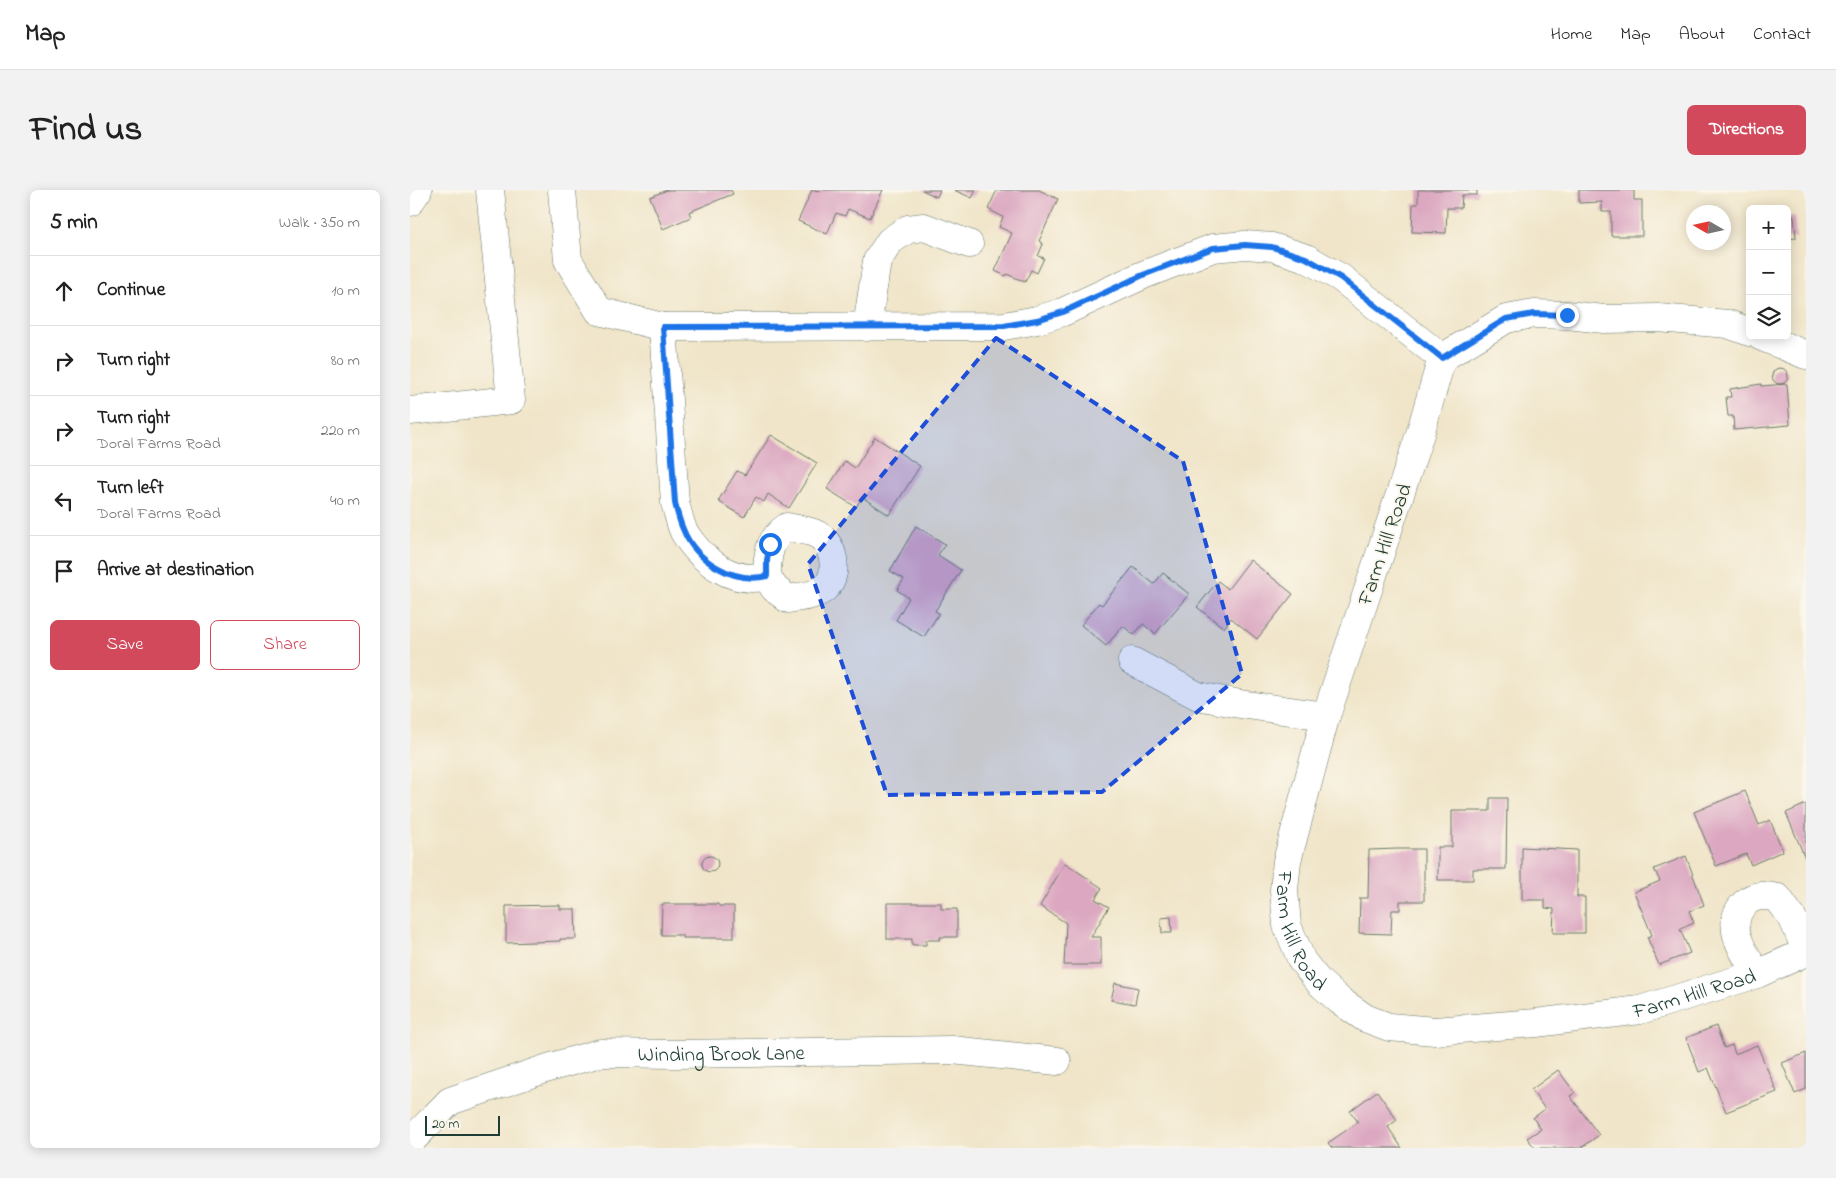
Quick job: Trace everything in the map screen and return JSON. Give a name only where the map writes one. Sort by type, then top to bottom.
[{"type":"street","points":[[410,202],[418,190]]},
{"type":"street","points":[[410,411],[511,400],[490,190]]},
{"type":"street","points":[[562,190],[568,260],[599,311],[663,327],[1004,326],[1037,320],[1063,312],[1143,275],[1213,248],[1245,245],[1272,247],[1306,258],[1341,278],[1442,358],[1506,319],[1534,314],[1604,319],[1658,318],[1728,324],[1746,331]]},
{"type":"street","points":[[867,327],[877,261],[890,241],[908,229],[924,227],[969,244]]},
{"type":"street","points":[[663,327],[675,503],[683,530],[706,559],[720,570],[739,577],[755,579],[767,576]]},
{"type":"street","points":[[1770,340],[1806,355]]},
{"type":"street","name":"Farm Hill Road","points":[[1442,358],[1420,434],[1326,716],[1287,861],[1284,890],[1287,925],[1302,960],[1339,1000],[1365,1018],[1389,1027],[1434,1031],[1536,1023],[1640,1010],[1757,974],[1806,951]]},
{"type":"street","points":[[1132,661],[1198,696],[1326,716]]},
{"type":"street","points":[[1757,974],[1741,947],[1734,924],[1738,910],[1752,897],[1765,895],[1778,898],[1793,920],[1806,951]]},
{"type":"street","name":"Winding Brook Lane","points":[[410,1142],[450,1101],[548,1068],[600,1053],[676,1054],[952,1050],[1057,1061]]},
{"type":"highlighted area","points":[[996,338],[1183,461],[1242,674],[1102,792],[887,795],[808,564]]},
{"type":"building","points":[[667,190],[731,190],[733,194],[689,212],[691,217],[663,229],[650,197]]},
{"type":"building","points":[[812,190],[883,190],[870,218],[848,209],[845,216],[836,213],[827,234],[798,221]]},
{"type":"building","points":[[922,190],[940,190],[937,197]]},
{"type":"building","points":[[954,190],[976,190],[972,198]]},
{"type":"building","points":[[997,190],[1039,190],[1058,199],[1039,241],[1043,244],[1038,256],[1044,258],[1037,273],[1031,270],[1025,282],[995,271],[1012,233],[999,227],[1003,217],[988,209]]},
{"type":"building","points":[[1418,190],[1477,190],[1477,195],[1462,195],[1461,208],[1447,208],[1446,233],[1412,232],[1413,204],[1418,204]]},
{"type":"building","points":[[1579,190],[1634,190],[1634,200],[1642,200],[1642,236],[1611,236],[1611,212],[1602,212],[1602,202],[1579,203]]},
{"type":"building","points":[[1791,216],[1794,216],[1796,238],[1791,239]]},
{"type":"building","points":[[1780,368],[1788,376],[1780,384],[1772,376]]},
{"type":"building","points":[[1761,384],[1761,386],[1787,384],[1790,425],[1734,430],[1733,416],[1728,416],[1726,397],[1731,397],[1730,389]]},
{"type":"building","points":[[771,435],[817,463],[789,508],[768,494],[764,502],[756,497],[744,517],[718,501],[737,471],[745,475]]},
{"type":"building","points":[[875,437],[920,466],[889,515],[862,497],[856,507],[827,489],[845,461],[855,468]]},
{"type":"building","points":[[916,526],[945,544],[938,555],[961,570],[935,611],[939,613],[924,637],[896,620],[909,598],[897,590],[904,579],[890,571]]},
{"type":"building","points":[[1250,560],[1293,594],[1257,639],[1231,618],[1224,628],[1197,607],[1218,581],[1228,589]]},
{"type":"building","points":[[1133,567],[1154,584],[1163,573],[1189,594],[1155,634],[1143,624],[1134,635],[1123,626],[1106,646],[1081,625],[1099,603],[1102,605]]},
{"type":"building","points":[[1745,791],[1759,825],[1770,820],[1783,851],[1751,865],[1746,854],[1716,866],[1694,812]]},
{"type":"building","points":[[1490,798],[1507,798],[1506,869],[1473,869],[1473,880],[1438,880],[1438,847],[1452,847],[1452,811],[1490,811]]},
{"type":"building","points":[[1806,804],[1806,860],[1786,813]]},
{"type":"building","points":[[1522,847],[1577,850],[1577,897],[1585,897],[1585,933],[1553,933],[1554,909],[1545,908],[1545,900],[1522,900]]},
{"type":"building","points":[[1424,849],[1424,901],[1400,901],[1400,910],[1392,910],[1391,934],[1359,933],[1360,898],[1368,898],[1369,850]]},
{"type":"building","points":[[710,856],[718,864],[710,872],[702,864]]},
{"type":"building","points":[[1686,856],[1704,905],[1689,911],[1694,923],[1680,929],[1690,953],[1659,965],[1647,937],[1652,935],[1634,892],[1660,881],[1654,869]]},
{"type":"building","points":[[1065,863],[1102,888],[1095,899],[1109,907],[1091,937],[1101,937],[1101,965],[1064,965],[1066,923],[1040,906]]},
{"type":"building","points":[[887,903],[941,903],[941,909],[957,909],[957,937],[940,937],[940,940],[926,940],[926,945],[912,945],[912,939],[887,939]]},
{"type":"building","points":[[662,904],[718,904],[719,906],[734,906],[734,938],[682,938],[682,935],[661,935]]},
{"type":"building","points":[[560,905],[560,909],[575,909],[576,939],[506,943],[506,906]]},
{"type":"building","points":[[1171,917],[1172,933],[1162,933],[1161,918]]},
{"type":"building","points":[[1115,983],[1138,988],[1135,1004],[1111,1000]]},
{"type":"building","points":[[1716,1026],[1724,1048],[1732,1045],[1735,1054],[1757,1045],[1777,1092],[1726,1112],[1708,1068],[1699,1072],[1686,1038]]},
{"type":"building","points":[[1806,1053],[1806,1089],[1795,1094],[1782,1063]]},
{"type":"building","points":[[1558,1070],[1575,1093],[1570,1096],[1599,1135],[1581,1148],[1535,1148],[1527,1138],[1541,1129],[1533,1118],[1545,1109],[1531,1090]]},
{"type":"building","points":[[1377,1091],[1397,1120],[1388,1127],[1402,1148],[1332,1148],[1328,1143],[1358,1122],[1350,1111]]},
{"type":"route","points":[[770,544],[767,576],[755,579],[739,577],[720,570],[706,559],[683,530],[675,503],[663,327],[1004,326],[1037,320],[1063,312],[1143,275],[1213,248],[1245,245],[1272,247],[1306,258],[1341,278],[1442,358],[1506,319],[1534,314],[1567,315]]}]
